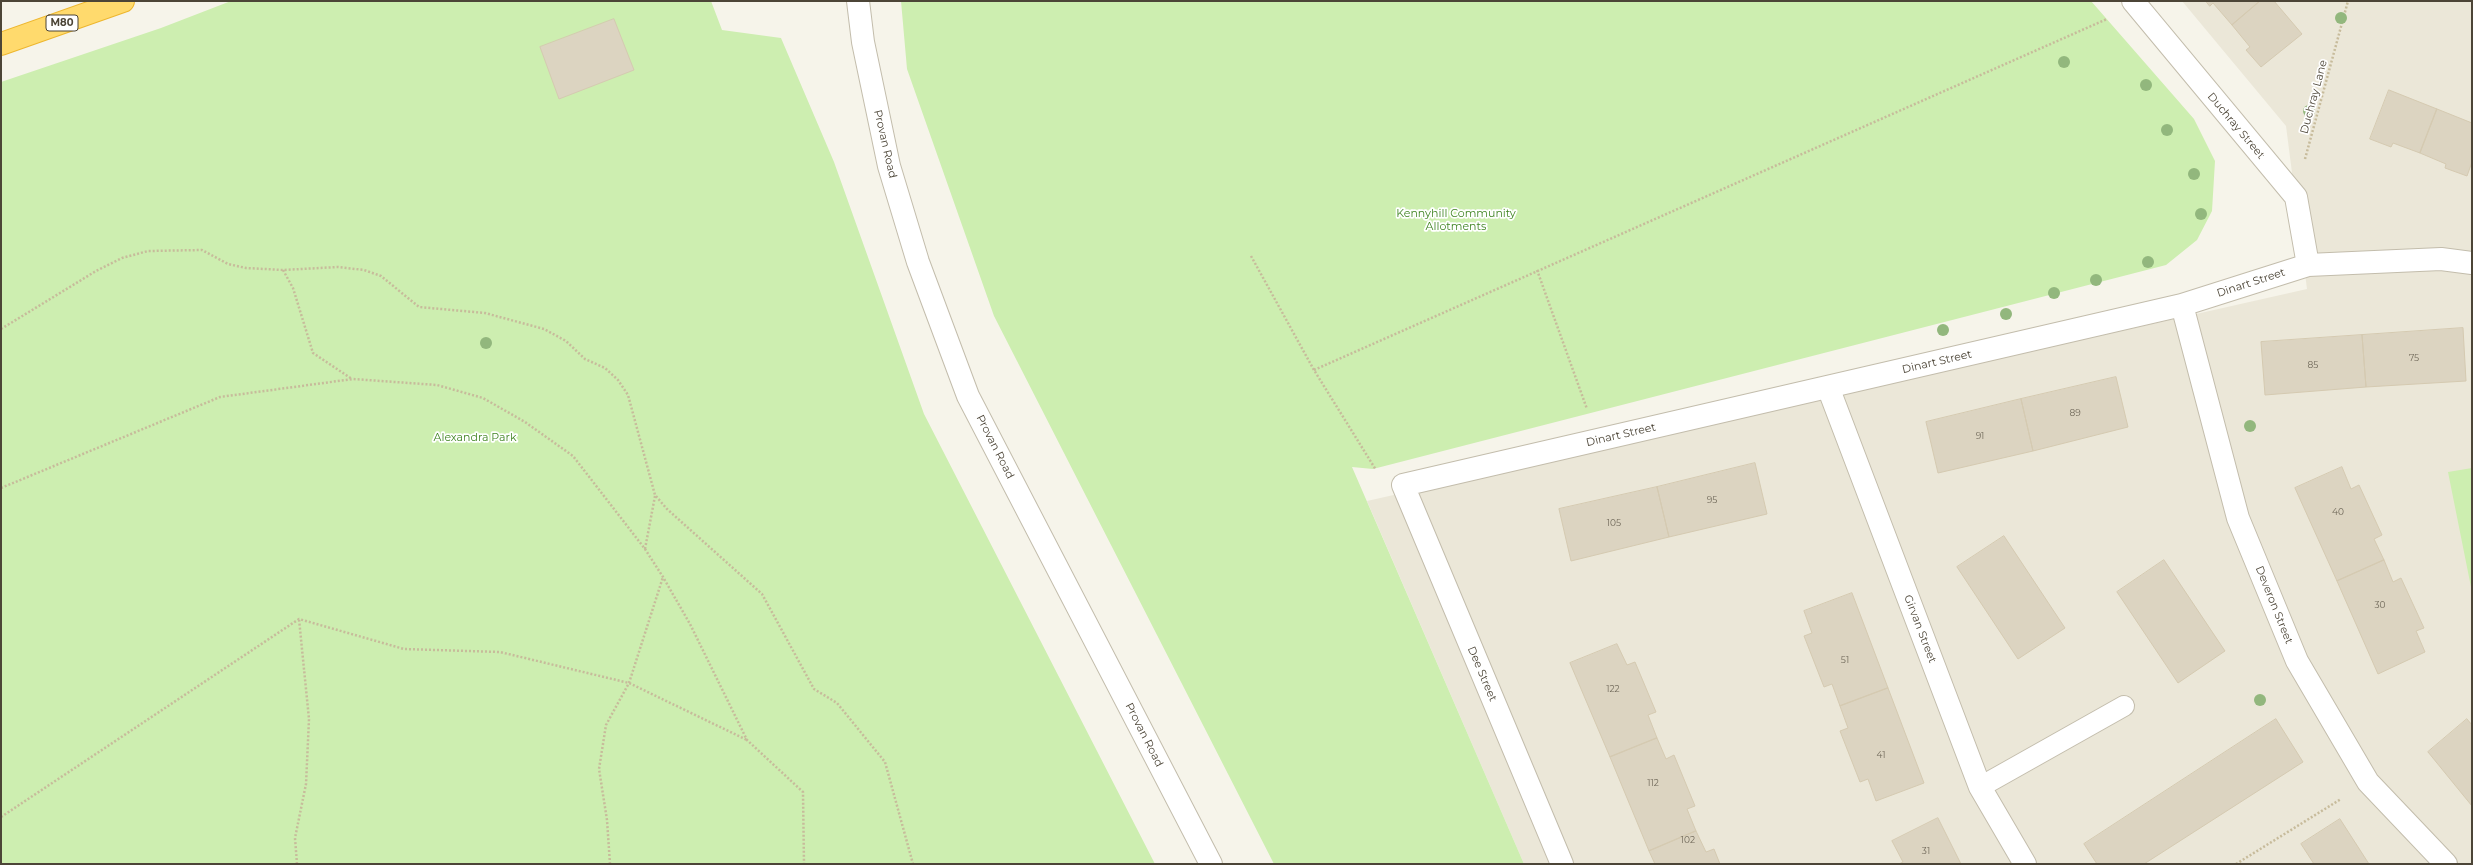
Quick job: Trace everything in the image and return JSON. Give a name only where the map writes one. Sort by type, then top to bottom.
[{"type":"highway","name":"M80","points":[[1,44],[123,1]]},
{"type":"street","name":"Provan Road","points":[[858,1],[863,42],[889,166],[918,262],[968,396],[1211,864]]},
{"type":"street","name":"Duchray Street","points":[[2133,1],[2296,197],[2308,265]]},
{"type":"street","name":"Dinart Street","points":[[1403,484],[2182,305],[2308,265],[2441,258],[2472,263]]},
{"type":"street","name":"Deveron Street","points":[[2182,305],[2238,518],[2297,661],[2368,782],[2446,864]]},
{"type":"street","name":"Girvan Street","points":[[1828,387],[1980,788],[2025,864]]},
{"type":"street","name":"Dee Street","points":[[1403,484],[1562,864]]},
{"type":"lane","points":[[1980,788],[2124,706]]},
{"type":"path","name":"Duchray Lane","points":[[2296,197],[2348,1]]},
{"type":"path","points":[[1314,370],[2113,14]]},
{"type":"path","points":[[1,329],[96,271],[122,258],[148,251],[202,250],[228,264],[246,268],[283,270],[338,267],[364,270],[381,276],[419,307],[485,313],[544,329],[566,341],[585,360],[605,368],[618,380],[628,395],[655,496],[645,549]]},
{"type":"path","points":[[1251,256],[1314,370],[1373,468],[1403,484]]},
{"type":"path","points":[[283,270],[293,288],[313,353],[353,379]]},
{"type":"path","points":[[1537,270],[1598,440]]},
{"type":"path","points":[[1,488],[220,397],[353,379],[437,385],[483,398],[525,422],[573,456],[645,549],[690,624],[747,740]]},
{"type":"path","points":[[655,496],[667,509],[762,594],[794,649],[814,689],[837,703],[885,762],[913,864]]},
{"type":"path","points":[[610,864],[607,820],[599,769],[606,724],[628,683],[663,577]]},
{"type":"path","points":[[297,864],[295,838],[306,784],[309,719],[299,620]]},
{"type":"path","points":[[1,817],[299,620],[404,649],[500,652],[628,683],[747,740],[803,792],[804,864]]},
{"type":"path","points":[[2236,864],[2368,782]]},
{"type":"shaded area","points":[[2182,1],[2472,1],[2472,864],[1524,864],[1367,501],[2307,289],[2286,126]]},
{"type":"green space","name":"Alexandra Park","points":[[231,1],[711,1],[722,30],[781,38],[834,162],[924,414],[1155,864],[1,864],[1,82],[161,28]]},
{"type":"green space","name":"Kennyhill Community Allotments","points":[[901,1],[2091,1],[2194,119],[2215,161],[2212,211],[2197,240],[2166,265],[1373,469],[1352,467],[1524,864],[1274,864],[994,316],[907,69]]},
{"type":"green space","points":[[2472,468],[2472,592],[2448,472]]},
{"type":"building","points":[[2206,1],[2260,1],[2232,25],[2213,3],[2210,6]]},
{"type":"building","points":[[2260,1],[2274,1],[2302,34],[2261,67],[2246,50],[2250,47],[2232,25]]},
{"type":"building","points":[[614,19],[634,70],[559,99],[540,47]]},
{"type":"building","points":[[2389,90],[2437,109],[2420,153],[2393,143],[2391,147],[2370,139]]},
{"type":"building","points":[[2437,109],[2472,123],[2472,162],[2467,176],[2445,168],[2446,164],[2420,153]]},
{"type":"building","points":[[2463,328],[2466,381],[2366,387],[2362,335]]},
{"type":"building","points":[[2362,335],[2366,387],[2265,395],[2261,342]]},
{"type":"building","points":[[2116,377],[2128,427],[2033,451],[2021,399]]},
{"type":"building","points":[[2021,399],[2033,451],[1938,473],[1926,422]]},
{"type":"building","points":[[1755,463],[1767,514],[1669,537],[1657,487]]},
{"type":"building","points":[[2342,467],[2351,489],[2359,485],[2382,535],[2374,539],[2384,560],[2337,581],[2295,488]]},
{"type":"building","points":[[1657,487],[1669,537],[1571,561],[1559,509]]},
{"type":"building","points":[[2004,536],[2065,628],[2018,659],[1957,567]]},
{"type":"building","points":[[2164,560],[2225,651],[2178,683],[2117,592]]},
{"type":"building","points":[[2384,560],[2393,582],[2401,578],[2424,628],[2416,631],[2425,652],[2378,674],[2337,581]]},
{"type":"building","points":[[1852,593],[1888,688],[1840,706],[1832,684],[1824,687],[1804,636],[1812,633],[1804,611]]},
{"type":"building","points":[[1617,644],[1627,665],[1635,662],[1656,712],[1648,715],[1657,738],[1610,757],[1570,663]]},
{"type":"building","points":[[1888,688],[1924,783],[1876,801],[1868,779],[1860,782],[1840,731],[1848,728],[1840,706]]},
{"type":"building","points":[[2276,719],[2303,762],[2144,864],[2097,864],[2084,844]]},
{"type":"building","points":[[2467,719],[2472,725],[2472,806],[2428,752]]},
{"type":"building","points":[[1657,738],[1666,759],[1674,755],[1695,806],[1687,809],[1696,831],[1649,851],[1610,757]]},
{"type":"building","points":[[1938,818],[1961,864],[1899,864],[1903,862],[1892,841]]},
{"type":"building","points":[[2340,819],[2369,864],[2314,864],[2301,844]]},
{"type":"building","points":[[1696,831],[1706,852],[1714,849],[1720,864],[1655,864],[1649,851]]}]
